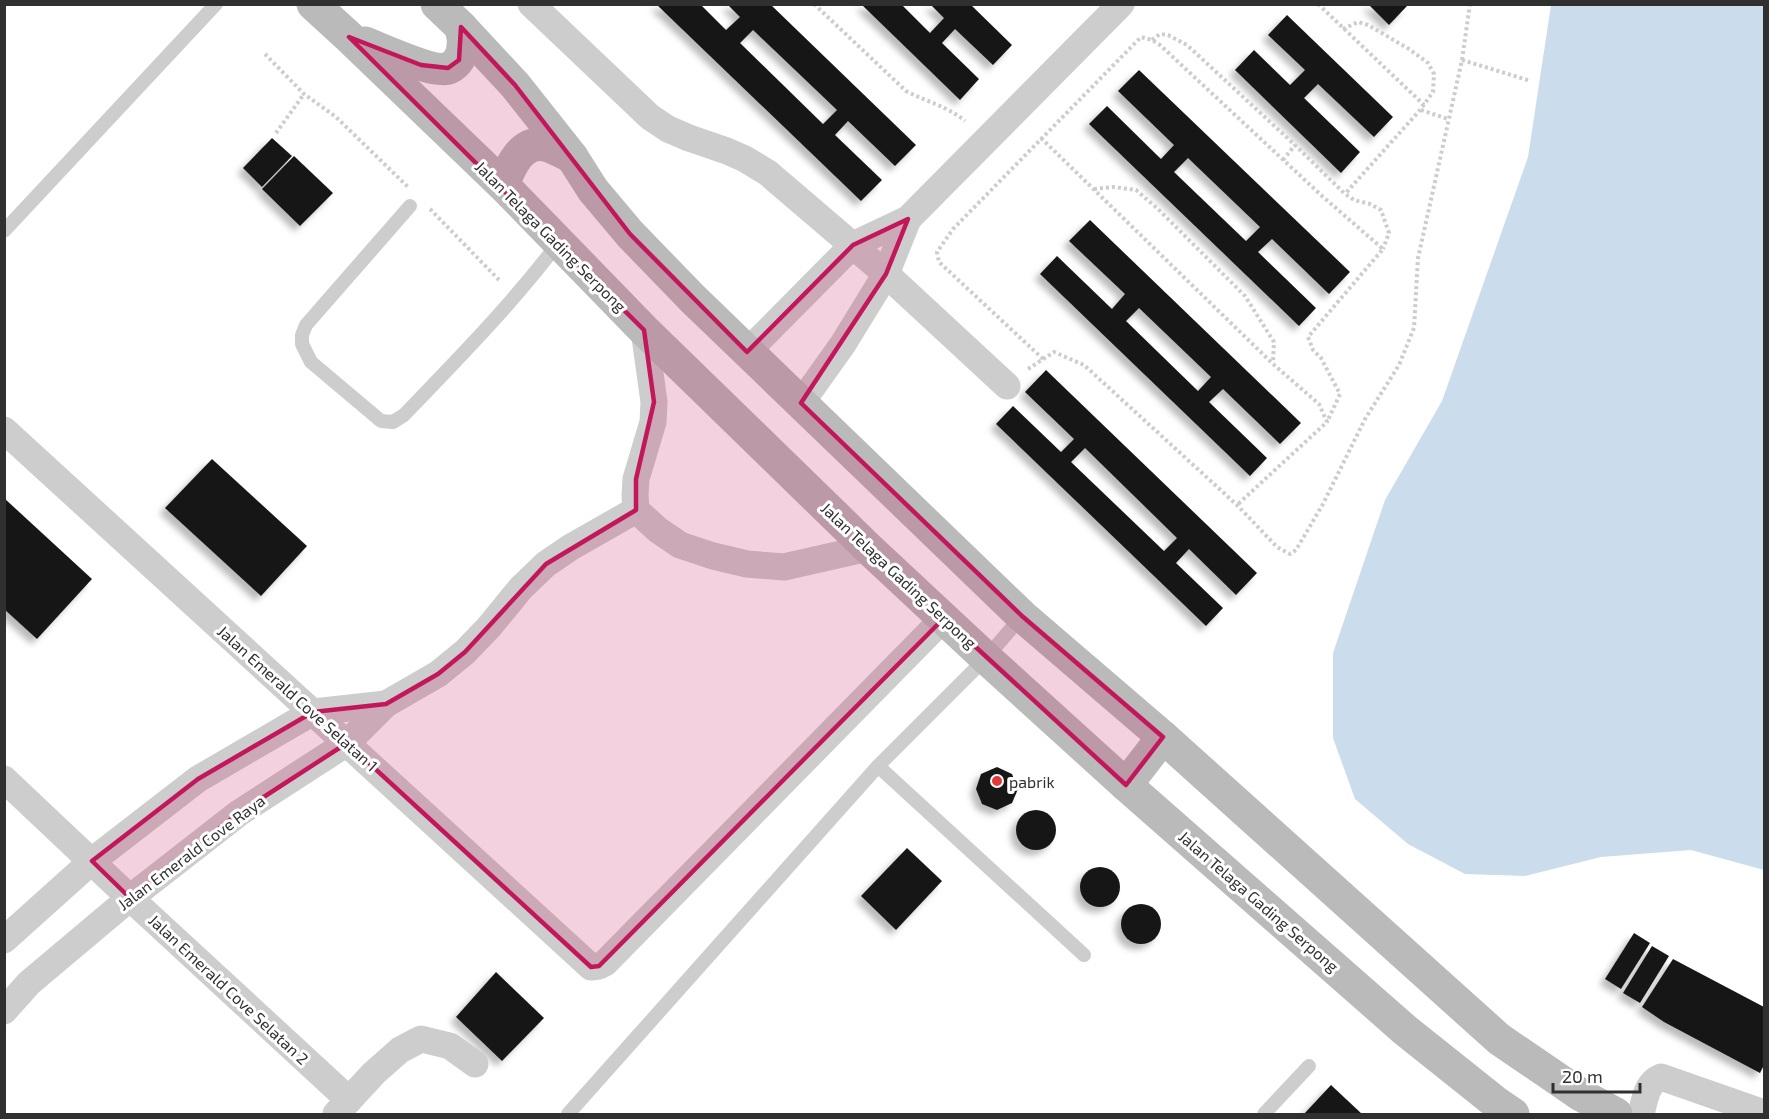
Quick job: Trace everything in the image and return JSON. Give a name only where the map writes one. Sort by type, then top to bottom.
[{"type":"main road","name":"Jalan Telaga Gading Serpong","points":[[313,4],[503,185],[644,330],[868,548],[986,658],[1126,785],[1405,1030],[1513,1114]]},
{"type":"main road","points":[[437,4],[515,85],[572,157],[593,190],[630,234],[747,352],[1022,616],[1163,737],[1499,1039],[1581,1095],[1616,1114]]},
{"type":"main road","points":[[349,37],[421,65],[436,69],[448,68],[459,60],[464,45],[461,27]]},
{"type":"main road","points":[[503,185],[509,168],[519,153],[529,147],[544,145],[572,157]]},
{"type":"main road","points":[[1126,785],[1163,737]]},
{"type":"street","points":[[531,4],[650,117],[668,129],[727,151],[768,173],[886,274],[1007,386]]},
{"type":"street","points":[[747,352],[853,245],[908,219],[1121,4]]},
{"type":"street","points":[[801,403],[843,344],[886,274],[908,219]]},
{"type":"street","points":[[644,330],[654,402],[653,422],[636,479],[636,510],[658,530],[680,545],[712,556],[747,564],[784,567],[868,548]]},
{"type":"street","name":"Jalan Emerald Cove Selatan 1","points":[[4,430],[591,967],[605,963],[944,618]]},
{"type":"street","name":"Jalan Emerald Cove Raya","points":[[4,1011],[29,983],[130,897],[239,813],[347,743],[386,704],[438,674],[465,652],[521,588],[546,564],[636,510]]},
{"type":"street","name":"Jalan Emerald Cove Raya","points":[[4,940],[92,861],[198,779],[313,712],[386,704]]},
{"type":"street","name":"Jalan Emerald Cove Selatan 2","points":[[4,779],[130,897],[343,1107]]},
{"type":"street","points":[[343,1107],[374,1073],[400,1050],[421,1040],[450,1046],[475,1064]]},
{"type":"street","points":[[1641,1114],[1649,1086],[1661,1077],[1764,1113]]},
{"type":"lane","points":[[4,231],[216,4]]},
{"type":"lane","points":[[410,206],[306,325],[302,335],[302,344],[311,362],[381,422],[393,422],[404,415],[476,341],[559,242]]},
{"type":"lane","points":[[568,1114],[878,766],[986,658],[1022,616]]},
{"type":"lane","points":[[878,766],[1084,955]]},
{"type":"lane","points":[[1264,1114],[1309,1066]]},
{"type":"path","points":[[814,4],[906,91],[924,100],[942,105],[988,137]]},
{"type":"path","points":[[1318,4],[1424,105]]},
{"type":"path","points":[[1007,386],[1030,367],[1054,352],[1084,365],[1237,505],[1277,547],[1290,554],[1296,550],[1323,504],[1365,419],[1399,365],[1414,328],[1418,258],[1462,60],[1470,4]]},
{"type":"path","points":[[1343,28],[1358,22],[1368,25],[1428,63],[1434,75],[1433,92],[1424,105],[1345,194]]},
{"type":"path","points":[[1152,40],[1160,34],[1168,35],[1187,45],[1295,144],[1345,194],[1354,200],[1370,204],[1381,210],[1389,233],[1383,249],[1308,337],[1313,350],[1340,394],[1327,422],[1237,505]]},
{"type":"path","points":[[1043,359],[939,262],[937,252],[953,229],[1141,37],[1160,45],[1283,160],[1383,249]]},
{"type":"path","points":[[265,54],[304,94],[336,117],[408,187]]},
{"type":"path","points":[[1462,60],[1531,81]]},
{"type":"path","points":[[276,133],[304,94]]},
{"type":"path","points":[[1420,110],[1448,119]]},
{"type":"path","points":[[1041,138],[1273,364],[1319,404],[1327,422]]},
{"type":"path","points":[[1283,160],[1295,144]]},
{"type":"path","points":[[1094,189],[1113,187],[1136,190],[1158,209],[1245,296],[1274,342],[1273,364]]},
{"type":"path","points":[[424,203],[515,297]]},
{"type":"highlighted area","points":[[461,27],[515,85],[630,234],[747,352],[853,245],[908,219],[886,274],[801,403],[1022,616],[1163,737],[1126,785],[944,618],[599,966],[591,967],[347,743],[239,813],[130,898],[92,861],[198,779],[313,712],[386,704],[438,674],[465,652],[546,564],[636,510],[636,479],[654,402],[644,330],[349,37],[421,65],[448,68],[459,60]]},
{"type":"water","points":[[1551,5],[1764,5],[1764,870],[1691,850],[1601,857],[1525,876],[1465,874],[1408,844],[1355,799],[1333,738],[1333,653],[1385,500],[1442,401],[1528,157]]},
{"type":"building","points":[[656,4],[700,4],[726,30],[740,17],[727,4],[770,4],[916,145],[895,166],[848,121],[835,135],[882,180],[861,201]],"holes":[[[753,30],[837,110],[823,124],[740,43]]]},
{"type":"building","points":[[861,4],[901,4],[930,33],[944,18],[930,4],[970,4],[1012,45],[993,65],[955,29],[942,43],[979,79],[960,100]]},
{"type":"building","points":[[1368,4],[1405,4],[1407,6],[1389,25]]},
{"type":"building","points":[[1287,15],[1393,117],[1374,137],[1318,84],[1304,98],[1360,152],[1341,173],[1235,70],[1254,50],[1290,85],[1305,70],[1268,35]]},
{"type":"building","points":[[1139,70],[1350,272],[1329,294],[1272,239],[1258,252],[1316,308],[1299,326],[1089,124],[1107,106],[1161,159],[1174,145],[1118,91]],"holes":[[[1188,158],[1260,227],[1246,241],[1174,172]]]},
{"type":"building","points":[[272,138],[292,156],[262,187],[243,168]]},
{"type":"building","points":[[294,156],[333,193],[300,226],[262,189]]},
{"type":"building","points":[[1090,220],[1301,423],[1280,444],[1223,389],[1209,402],[1267,458],[1250,476],[1040,274],[1057,256],[1112,309],[1125,294],[1069,241]],"holes":[[[1139,308],[1211,377],[1198,391],[1126,321]]]},
{"type":"building","points":[[1046,370],[1257,573],[1236,595],[1189,549],[1176,563],[1223,608],[1206,626],[996,424],[1013,406],[1061,452],[1074,439],[1025,392]],"holes":[[[1085,448],[1177,538],[1164,551],[1071,462]]]},
{"type":"building","points":[[212,459],[307,546],[261,596],[165,508]]},
{"type":"building","points":[[4,498],[92,579],[37,639],[4,609]]},
{"type":"building","name":"pabrik","points":[[997,767],[1012,774],[1018,789],[1012,803],[997,810],[982,804],[976,789],[981,774]]},
{"type":"building","name":"pabrik","points":[[1036,810],[1044,811],[1050,816],[1055,822],[1055,838],[1050,844],[1044,849],[1036,850],[1028,849],[1022,844],[1017,838],[1016,830],[1017,822],[1022,816],[1028,811]]},
{"type":"building","points":[[907,848],[942,881],[896,930],[861,896]]},
{"type":"building","points":[[1100,867],[1114,873],[1120,887],[1114,901],[1100,907],[1086,901],[1080,887],[1086,873]]},
{"type":"building","points":[[1141,904],[1149,905],[1155,910],[1160,916],[1160,932],[1155,938],[1149,943],[1141,944],[1133,943],[1127,938],[1122,932],[1121,924],[1122,916],[1127,910],[1133,905]]},
{"type":"building","points":[[1634,933],[1650,943],[1621,989],[1605,979]]},
{"type":"building","points":[[1652,946],[1669,956],[1640,1003],[1623,993]]},
{"type":"building","points":[[1673,959],[1764,1007],[1764,1065],[1760,1073],[1664,1022],[1642,1007]]},
{"type":"building","points":[[496,972],[544,1018],[502,1061],[456,1017]]},
{"type":"building","points":[[1331,1085],[1362,1114],[1304,1114]]},
{"type":"place","name":"pabrik","points":[[997,781]]}]
